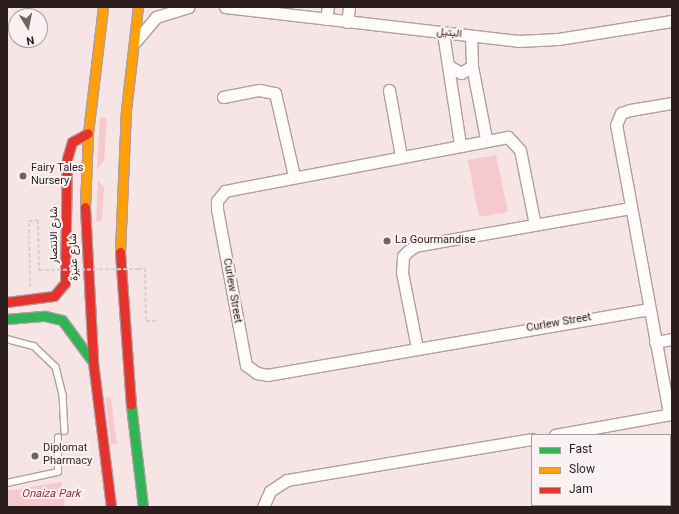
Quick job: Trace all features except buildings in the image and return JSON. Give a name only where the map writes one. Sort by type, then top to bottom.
[{"type":"main road","name":"شارع عنيزة","points":[[103,7],[88,133],[85,201],[93,362],[111,507]]},
{"type":"main road","points":[[138,7],[126,110],[120,253],[131,411],[143,507]]},
{"type":"main road","name":"شارع الانتصار","points":[[7,302],[44,299],[61,290],[65,283],[67,159],[72,142],[88,133]]},
{"type":"main road","points":[[7,319],[45,316],[62,320],[93,362]]},
{"type":"street","points":[[134,43],[156,17],[188,7]]},
{"type":"street","name":"البتيل","points":[[225,7],[443,34],[539,41],[672,21]]},
{"type":"street","points":[[326,19],[328,7]]},
{"type":"street","points":[[347,22],[349,7]]},
{"type":"street","points":[[443,34],[460,144]]},
{"type":"street","points":[[471,36],[472,66],[486,139]]},
{"type":"street","points":[[449,66],[461,73],[472,66]]},
{"type":"street","points":[[223,97],[260,90],[275,93],[294,176]]},
{"type":"street","points":[[388,90],[401,156]]},
{"type":"street","points":[[562,434],[671,413],[649,309],[631,208],[618,117],[630,110],[672,103]]},
{"type":"street","name":"Curlew Street","points":[[535,225],[516,142],[508,137],[486,139],[232,188],[225,191],[217,201],[246,365],[257,374],[267,375],[649,309]]},
{"type":"street","points":[[417,348],[402,272],[403,256],[415,246],[631,208]]},
{"type":"street","points":[[655,342],[672,339]]},
{"type":"street","points":[[263,507],[270,491],[287,480],[531,439]]},
{"type":"lane","points":[[7,339],[34,346],[56,367],[63,395],[65,431]]},
{"type":"lane","points":[[7,483],[58,472],[58,438]]},
{"type":"path","points":[[30,282],[29,221],[38,220],[39,270],[145,268],[146,321],[158,321]]},
{"type":"green space","points":[[100,117],[107,118],[104,161],[97,170]]},
{"type":"green space","points":[[496,155],[508,212],[479,217],[468,160]]},
{"type":"green space","points":[[98,180],[104,187],[102,221],[96,222]]},
{"type":"green space","points":[[105,397],[111,398],[117,444],[111,445]]},
{"type":"green space","name":"Onaiza Park","points":[[61,482],[65,507],[7,507],[7,491]]},
{"type":"traffic: fast","points":[[7,319],[45,316],[62,320],[93,362]]},
{"type":"traffic: fast","points":[[131,405],[143,507]]},
{"type":"traffic: slow","points":[[85,207],[88,133],[103,7]]},
{"type":"traffic: slow","points":[[120,252],[126,110],[138,7]]},
{"type":"traffic: jam","points":[[7,302],[54,296],[65,283],[67,159],[72,142],[88,133]]},
{"type":"traffic: jam","points":[[85,207],[93,362],[111,507]]},
{"type":"traffic: jam","points":[[120,252],[131,405]]},
{"type":"place","name":"Fairy Tales Nursery","points":[[23,176]]},
{"type":"place","name":"La Gourmandise","points":[[387,241]]},
{"type":"place","name":"Diplomat Pharmacy","points":[[35,456]]}]
